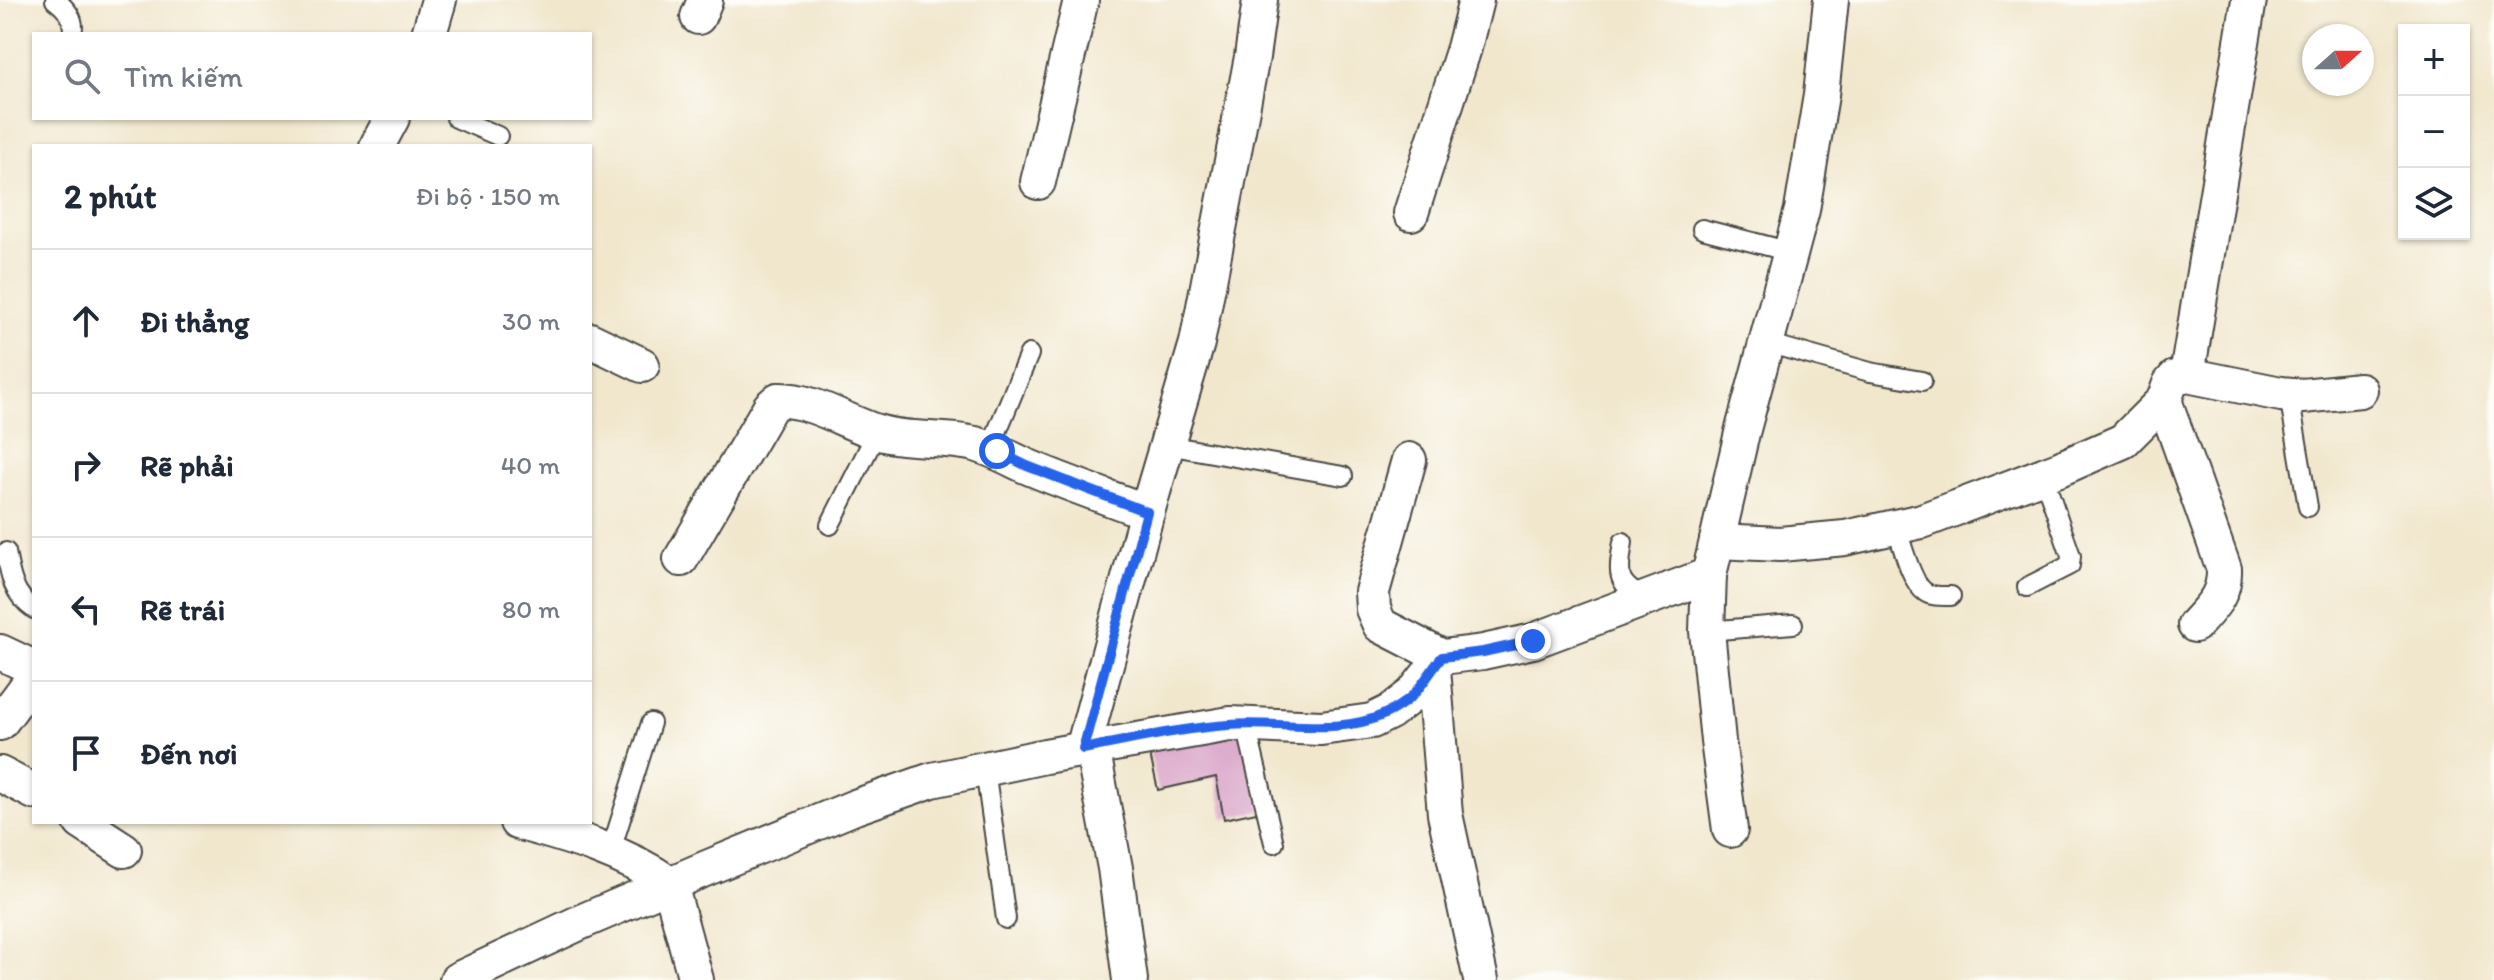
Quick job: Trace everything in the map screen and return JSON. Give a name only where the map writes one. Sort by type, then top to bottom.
[{"type":"street","points":[[430,32],[439,0]]},
{"type":"street","points":[[1038,182],[1081,0]]},
{"type":"street","points":[[1130,980],[1115,868],[1088,748],[1147,512],[1197,343],[1252,57],[1260,0]]},
{"type":"street","points":[[1411,213],[1464,48],[1476,0]]},
{"type":"street","points":[[1730,830],[1707,631],[1709,575],[1802,210],[1821,95],[1831,0]]},
{"type":"street","points":[[2187,375],[2249,0]]},
{"type":"street","points":[[378,144],[391,120]]},
{"type":"street","points":[[592,341],[642,365]]},
{"type":"street","points":[[1717,541],[1780,544],[1845,538],[1922,521],[2123,441],[2164,400],[2175,378],[2187,375],[2289,395],[2360,390]]},
{"type":"street","points":[[681,559],[770,407],[778,400],[788,400],[898,437],[972,444],[990,449],[1147,512]]},
{"type":"street","points":[[2164,400],[2224,569],[2219,599],[2195,625]]},
{"type":"street","points":[[1409,460],[1372,592],[1373,609],[1380,625],[1437,663]]},
{"type":"street","points":[[457,980],[670,884],[855,807],[932,780],[1180,732],[1246,725],[1321,728],[1372,721],[1413,694],[1437,663],[1533,641],[1709,575]]},
{"type":"street","points":[[0,652],[32,667]]},
{"type":"street","points":[[1437,663],[1445,814],[1481,980]]},
{"type":"street","points":[[0,723],[32,680]]},
{"type":"street","points":[[0,774],[32,791]]},
{"type":"street","points":[[84,824],[124,850]]},
{"type":"street","points":[[524,824],[611,850],[649,869],[670,884],[696,980]]},
{"type":"lane","points":[[55,0],[67,9],[72,32]]},
{"type":"lane","points":[[461,120],[498,136]]},
{"type":"lane","points":[[1702,229],[1791,252]]},
{"type":"lane","points":[[1767,343],[1870,372],[1922,381]]},
{"type":"lane","points":[[990,449],[1029,354]]},
{"type":"lane","points":[[2289,395],[2308,507]]},
{"type":"lane","points":[[830,525],[877,432]]},
{"type":"lane","points":[[1167,445],[1343,476]]},
{"type":"lane","points":[[2027,587],[2070,565],[2071,556],[2043,475]]},
{"type":"lane","points":[[1896,527],[1916,583],[1935,596],[1951,596]]},
{"type":"lane","points":[[1623,542],[1621,579],[1626,589],[1646,599]]},
{"type":"lane","points":[[6,552],[12,583],[24,602],[32,608]]},
{"type":"lane","points":[[1707,631],[1793,624]]},
{"type":"lane","points":[[611,850],[651,723]]},
{"type":"lane","points":[[1246,725],[1274,843]]},
{"type":"lane","points":[[985,769],[1006,919]]},
{"type":"building","points":[[1242,726],[1261,811],[1224,819],[1216,777],[1158,790],[1148,746]]},
{"type":"route","points":[[997,451],[1027,466],[1147,512],[1083,749],[1230,724],[1321,728],[1372,721],[1413,694],[1442,657],[1533,641]]}]
